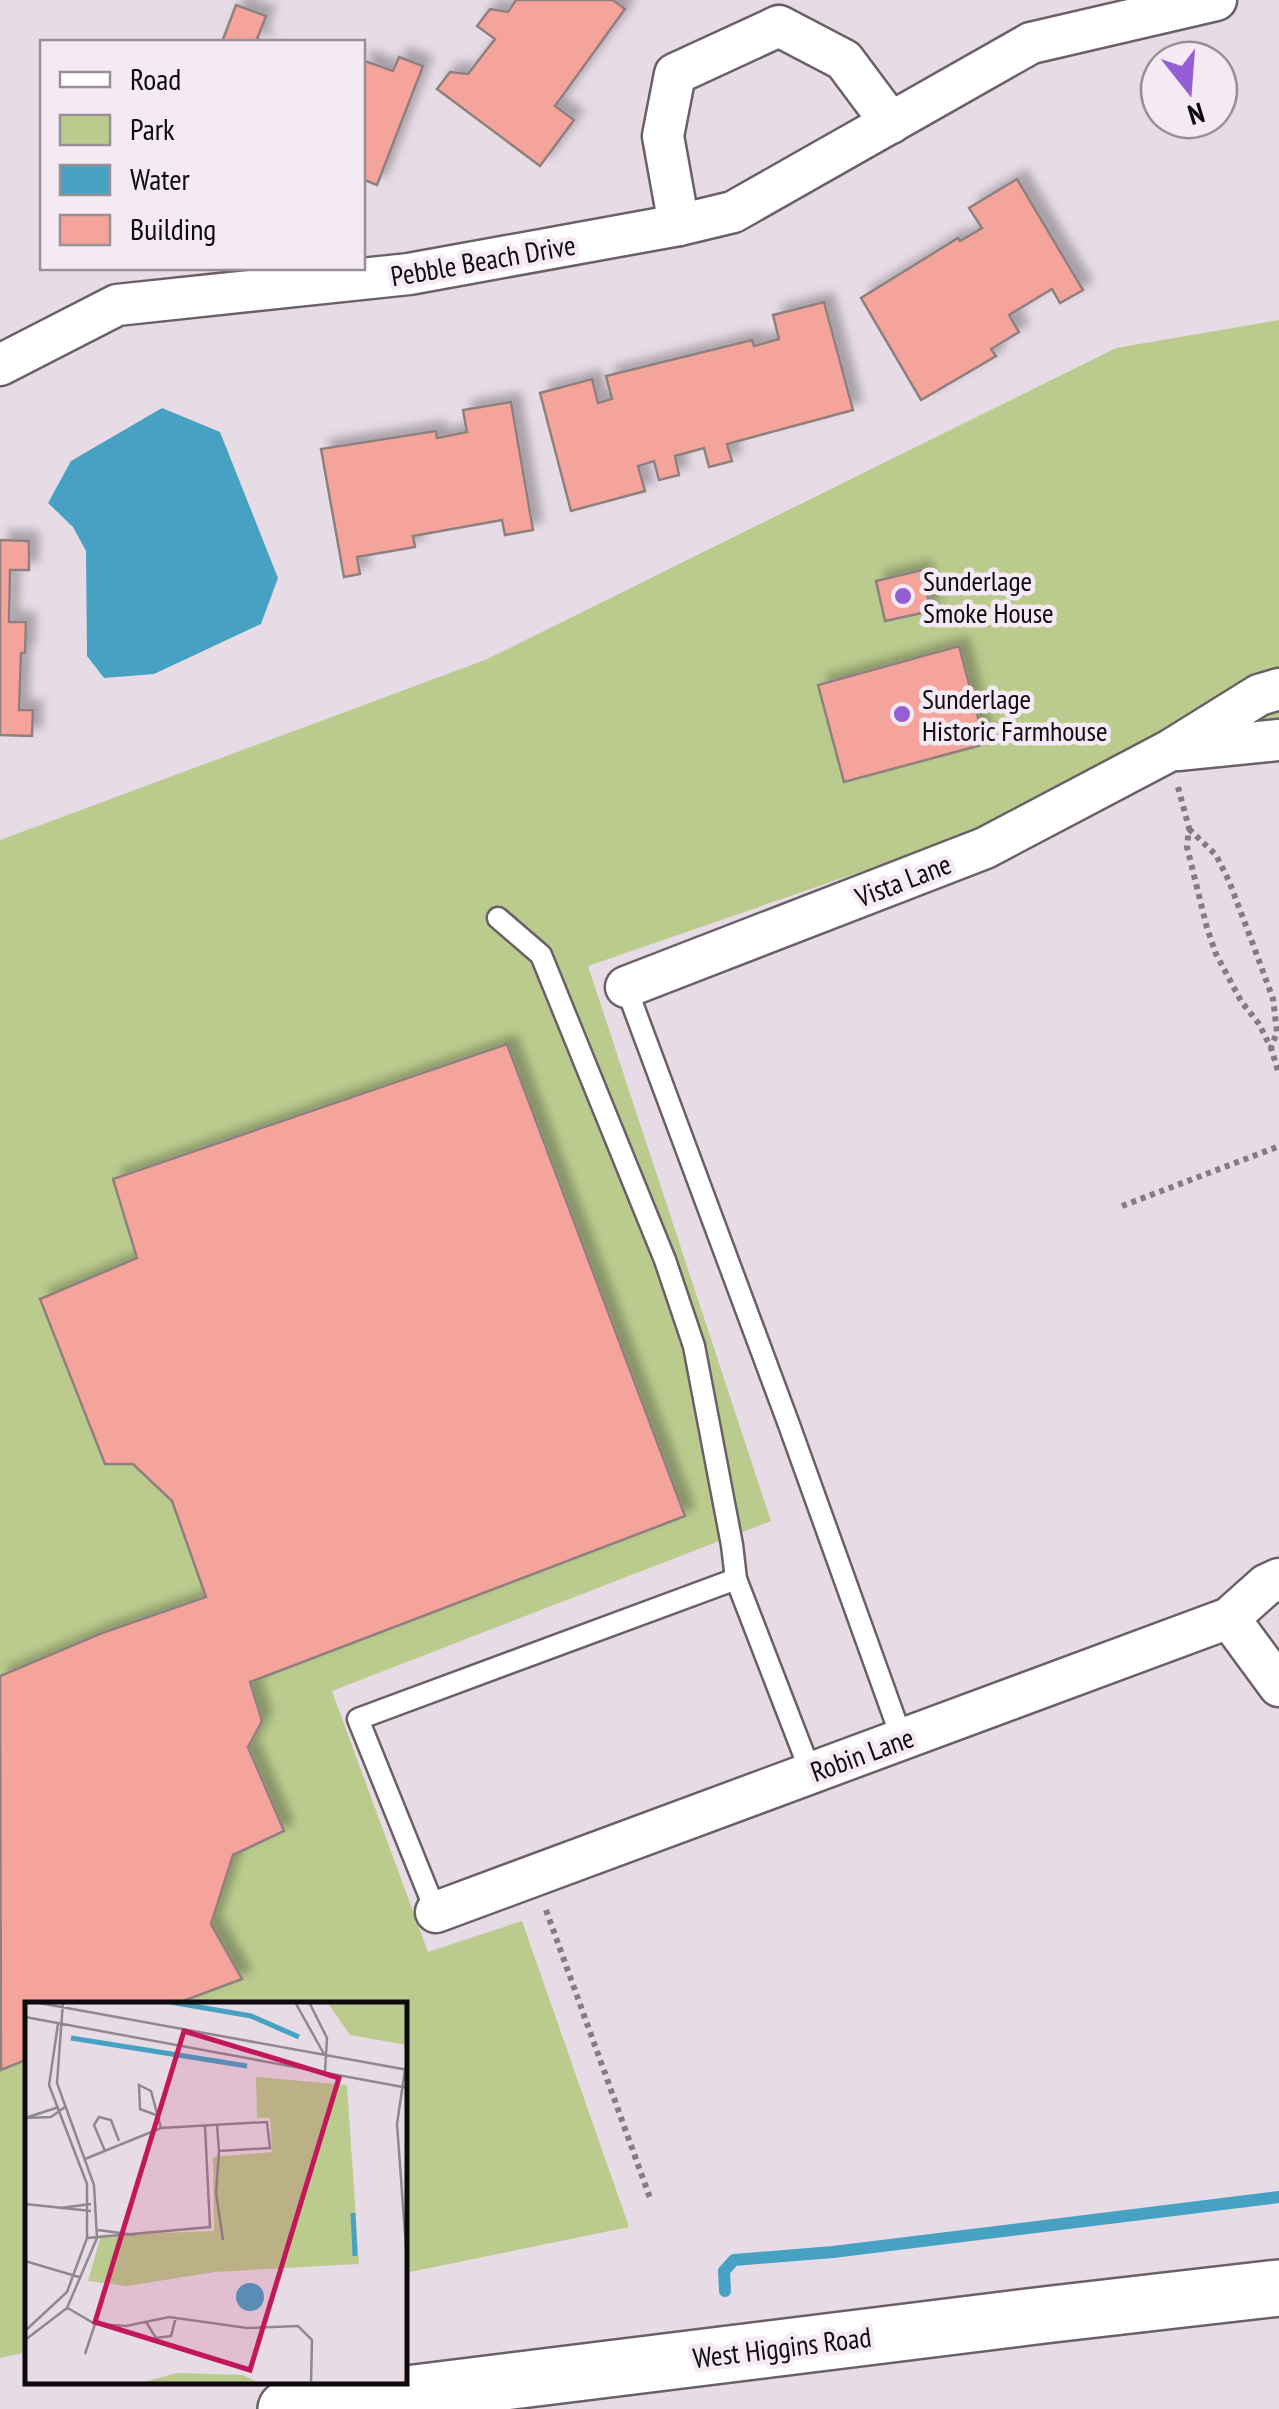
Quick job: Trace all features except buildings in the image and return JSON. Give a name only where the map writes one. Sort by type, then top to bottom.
[{"type":"main road","name":"West Higgins Road","points":[[286,2409],[1279,2288]]},
{"type":"street","name":"Pebble Beach Drive","points":[[0,365],[117,305],[409,274],[733,212],[1031,43],[1216,0]]},
{"type":"street","points":[[680,225],[663,136],[675,74],[779,26],[844,60],[891,123]]},
{"type":"street","name":"Vista Lane","points":[[626,987],[985,848],[1169,751],[1258,694],[1279,688]]},
{"type":"street","name":"Vista Lane","points":[[1169,751],[1279,740]]},
{"type":"street","name":"Robin Lane","points":[[436,1912],[1229,1618],[1266,1585],[1279,1579]]},
{"type":"street","points":[[1229,1618],[1279,1686]]},
{"type":"lane","points":[[498,918],[541,955],[665,1260],[694,1346],[736,1579],[811,1773]]},
{"type":"lane","points":[[626,987],[902,1739]]},
{"type":"lane","points":[[436,1912],[358,1718],[736,1579]]},
{"type":"path","points":[[1272,1048],[1277,1032],[1273,999],[1229,881],[1216,855],[1188,828],[1187,847],[1199,903],[1216,954],[1272,1048],[1279,1074]]},
{"type":"path","points":[[1122,1206],[1278,1146]]},
{"type":"path","points":[[542,1900],[650,2198]]},
{"type":"green space","points":[[1279,320],[1279,727],[588,966],[771,1521],[332,1691],[428,1952],[522,1921],[629,2227],[408,2272],[408,2002],[25,2002],[25,2352],[0,2358],[0,840],[485,660],[1116,348]]},
{"type":"water","points":[[162,408],[220,432],[278,578],[261,624],[154,674],[104,678],[87,656],[86,551],[73,527],[48,503],[71,461]]},
{"type":"waterway","points":[[725,2291],[724,2271],[734,2260],[833,2252],[1279,2197]]},
{"type":"place","name":"Sunderlage Smoke House","points":[[903,596]]},
{"type":"place","name":"Sunderlage Historic Farmhouse","points":[[902,714]]}]
